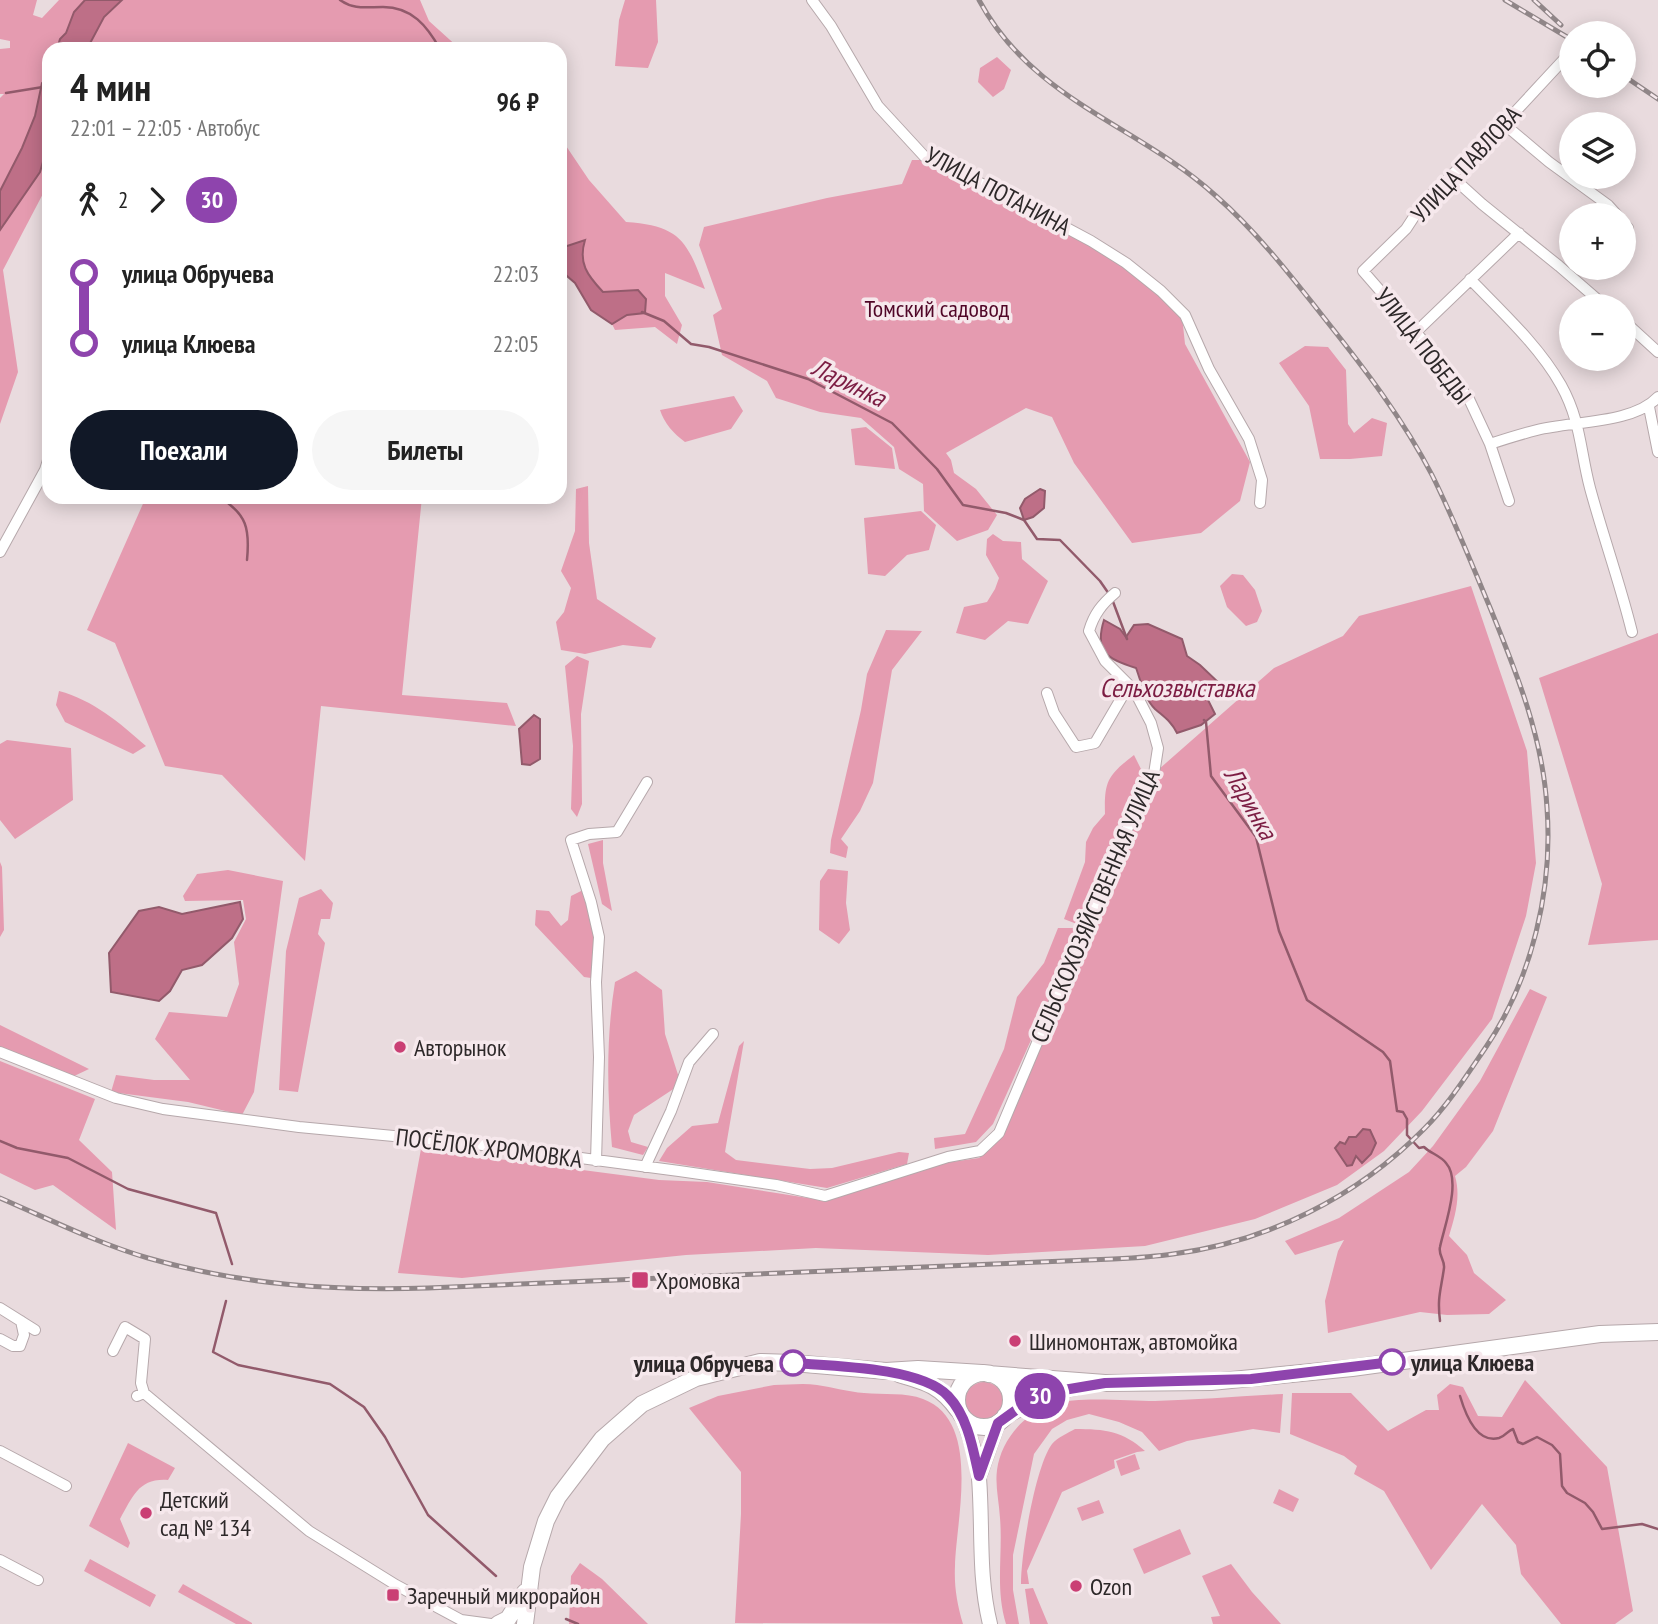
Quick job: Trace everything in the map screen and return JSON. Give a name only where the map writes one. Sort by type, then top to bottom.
[{"type":"main road","points":[[525,1624],[528,1587],[539,1543],[558,1497],[602,1439],[642,1404],[696,1378],[760,1362],[886,1371],[918,1368],[1105,1383],[1251,1379],[1352,1368],[1530,1342],[1600,1334],[1658,1332]]},
{"type":"main road","points":[[886,1371],[935,1386],[948,1396],[962,1415],[979,1426],[1002,1419],[1046,1393],[1105,1383]]},
{"type":"main road","points":[[962,1415],[957,1402],[960,1388],[969,1378],[985,1373],[1000,1379],[1009,1390],[1010,1404],[1002,1419]]},
{"type":"main road","points":[[498,1624],[508,1619],[528,1587]]},
{"type":"street","name":"УЛИЦА ПОТАНИНА","points":[[812,0],[831,26],[878,106],[924,156],[1057,221],[1126,263],[1161,291],[1185,315],[1215,381],[1249,439],[1262,480],[1260,503]]},
{"type":"street","name":"УЛИЦА ПАВЛОВА","points":[[1363,271],[1406,229],[1423,203],[1504,124],[1559,65]]},
{"type":"street","points":[[1504,124],[1549,162],[1605,203]]},
{"type":"street","points":[[1450,175],[1591,294]]},
{"type":"street","points":[[1416,332],[1519,233]]},
{"type":"street","name":"УЛИЦА ПОБЕДЫ","points":[[1363,271],[1469,399],[1490,444],[1509,501]]},
{"type":"street","points":[[1471,279],[1514,325],[1560,383],[1578,422],[1589,484],[1632,632]]},
{"type":"street","points":[[1636,332],[1658,352]]},
{"type":"street","points":[[1490,444],[1538,430],[1612,418],[1649,407],[1658,397]]},
{"type":"street","points":[[1649,407],[1658,452]]},
{"type":"street","points":[[0,552],[42,475]]},
{"type":"street","name":"СЕЛЬСКОХОЗЯЙСТВЕННАЯ УЛИЦА","points":[[980,1151],[999,1133],[1137,806],[1154,774],[1158,748],[1151,723],[1134,690],[1105,661],[1089,631],[1092,618],[1111,597]]},
{"type":"street","points":[[1047,693],[1054,713],[1076,747],[1095,743],[1129,685]]},
{"type":"street","points":[[596,1161],[599,1057],[596,982],[599,937],[571,840],[589,834],[618,832],[647,782]]},
{"type":"street","points":[[645,1167],[671,1111],[689,1062],[713,1034]]},
{"type":"street","name":"ПОСЁЛОК ХРОМОВКА","points":[[0,1052],[116,1098],[163,1109],[299,1127],[467,1143],[776,1185],[825,1196],[947,1157],[980,1151]]},
{"type":"street","points":[[0,1308],[35,1330]]},
{"type":"street","points":[[0,1339],[13,1346],[20,1346],[24,1335],[21,1321]]},
{"type":"street","points":[[113,1351],[125,1327],[145,1339],[140,1394],[309,1531],[461,1622],[491,1624]]},
{"type":"street","points":[[962,1415],[979,1476],[980,1566],[990,1624]]},
{"type":"street","points":[[979,1476],[1002,1419]]},
{"type":"street","points":[[0,1451],[66,1486]]},
{"type":"street","points":[[0,1560],[38,1580]]},
{"type":"green space","points":[[0,0],[37,0],[33,15],[42,18],[59,0],[85,0],[74,12],[66,33],[59,42],[42,42],[40,97],[32,125],[0,191],[0,98],[4,94],[0,94],[0,49],[10,48],[10,41],[0,39]]},
{"type":"green space","points":[[123,0],[420,0],[429,21],[452,42],[91,42],[104,17]]},
{"type":"green space","points":[[625,0],[656,0],[658,42],[648,68],[615,66],[619,20]]},
{"type":"green space","points":[[997,57],[1011,70],[1004,89],[993,97],[978,82],[980,68]]},
{"type":"green space","points":[[567,147],[589,180],[626,222],[659,227],[670,232],[687,248],[705,289],[665,273],[665,296],[682,325],[677,344],[655,327],[615,330],[612,324],[627,315],[645,313],[638,290],[603,292],[586,269],[584,240],[567,247]]},
{"type":"green space","name":"Томский садовод","points":[[912,160],[926,160],[1087,244],[1133,273],[1182,316],[1185,344],[1250,462],[1240,501],[1201,533],[1132,543],[1074,463],[1052,417],[1026,408],[946,453],[954,473],[976,489],[997,515],[988,530],[957,541],[924,511],[923,484],[899,469],[894,447],[861,418],[820,412],[776,398],[767,381],[722,355],[713,315],[722,309],[699,245],[704,227],[827,198],[902,184]]},
{"type":"green space","points":[[42,165],[42,196],[3,270],[18,372],[0,424],[0,230]]},
{"type":"green space","points":[[1305,346],[1328,347],[1346,370],[1348,424],[1354,433],[1372,418],[1387,423],[1382,456],[1320,459],[1309,406],[1279,363]]},
{"type":"green space","points":[[734,396],[743,411],[731,429],[685,442],[670,428],[660,410]]},
{"type":"green space","points":[[866,427],[892,448],[895,469],[855,465],[851,429]]},
{"type":"green space","points":[[588,486],[589,543],[597,599],[656,638],[651,648],[623,645],[585,654],[561,650],[556,622],[564,612],[571,588],[561,571],[575,531],[576,489]]},
{"type":"green space","points":[[143,504],[421,504],[402,695],[507,703],[516,726],[321,706],[305,861],[222,775],[165,766],[115,643],[87,630]]},
{"type":"green space","points":[[921,511],[936,525],[929,550],[907,555],[885,576],[868,574],[864,518]]},
{"type":"green space","points":[[993,534],[1003,541],[1021,542],[1022,559],[1048,581],[1028,624],[1008,621],[985,640],[956,633],[964,607],[987,602],[995,589],[999,578],[986,555],[987,539]]},
{"type":"green space","points":[[1232,574],[1243,575],[1255,590],[1262,611],[1257,622],[1246,626],[1227,607],[1220,586]]},
{"type":"green space","points":[[1471,586],[1527,751],[1536,863],[1526,916],[1492,1019],[1422,1111],[1384,1151],[1337,1185],[1255,1219],[1145,1246],[988,1255],[816,1248],[686,1255],[462,1278],[398,1273],[421,1149],[659,1180],[707,1182],[827,1201],[944,1163],[979,1158],[1000,1139],[1158,770],[1274,668],[1343,636],[1359,616]]},
{"type":"green space","points":[[886,630],[922,631],[892,670],[873,783],[860,811],[841,839],[848,847],[846,858],[830,853],[831,840],[867,674]]},
{"type":"green space","points":[[1658,633],[1658,940],[1588,945],[1602,884],[1539,678]]},
{"type":"green space","points":[[577,656],[589,661],[581,714],[582,804],[577,817],[571,809],[573,746],[565,666]]},
{"type":"green space","points":[[59,691],[95,706],[146,746],[133,754],[65,722],[56,705]]},
{"type":"green space","points":[[7,740],[71,748],[73,800],[15,839],[0,820],[0,744]]},
{"type":"green space","points":[[1134,755],[1144,775],[1141,787],[1082,926],[1064,919],[1085,862],[1086,842],[1105,814],[1105,794],[1109,780],[1118,768]]},
{"type":"green space","points":[[603,840],[603,863],[612,911],[602,904],[588,844]]},
{"type":"green space","points":[[0,862],[4,930],[0,937]]},
{"type":"green space","points":[[828,869],[848,871],[846,903],[850,930],[839,944],[819,930],[820,881]]},
{"type":"green space","points":[[228,870],[283,881],[254,1092],[242,1115],[188,1102],[111,1092],[116,1075],[154,1080],[190,1080],[155,1039],[169,1012],[227,1017],[239,984],[234,942],[246,919],[243,900],[185,901],[183,896],[197,874]]},
{"type":"green space","points":[[321,889],[333,903],[330,919],[321,919],[318,934],[325,943],[298,1092],[279,1090],[286,951],[299,898]]},
{"type":"green space","points":[[583,890],[596,946],[591,978],[584,977],[535,925],[536,910],[549,911],[561,926],[568,920],[571,896]]},
{"type":"green space","points":[[1058,928],[1076,928],[1050,998],[993,1124],[976,1142],[935,1149],[934,1138],[965,1134],[1004,1049],[1017,997],[1044,963]]},
{"type":"green space","points":[[636,971],[662,990],[665,1034],[681,1084],[634,1115],[628,1131],[631,1142],[648,1147],[643,1155],[612,1147],[609,1105],[608,1064],[615,982]]},
{"type":"green space","points":[[1530,989],[1547,997],[1493,1131],[1466,1167],[1455,1176],[1457,1199],[1449,1236],[1467,1255],[1474,1273],[1506,1300],[1489,1314],[1447,1315],[1420,1312],[1328,1333],[1325,1301],[1338,1251],[1344,1240],[1295,1255],[1285,1241],[1339,1218],[1409,1172],[1433,1146],[1480,1081]]},
{"type":"green space","points":[[0,1025],[89,1069],[70,1078],[0,1052]]},
{"type":"green space","points":[[744,1041],[725,1152],[736,1160],[810,1169],[832,1168],[899,1152],[909,1153],[907,1164],[827,1188],[659,1161],[667,1148],[692,1126],[718,1123],[739,1046]]},
{"type":"green space","points":[[0,1061],[95,1099],[79,1140],[112,1172],[116,1230],[53,1185],[35,1190],[0,1173]]},
{"type":"green space","points":[[1525,1380],[1607,1467],[1633,1611],[1615,1624],[1561,1624],[1521,1574],[1516,1545],[1482,1504],[1431,1570],[1384,1491],[1354,1474],[1357,1466],[1344,1456],[1290,1434],[1292,1393],[1351,1393],[1388,1431],[1426,1410],[1439,1410],[1437,1395],[1450,1384],[1463,1387],[1478,1416],[1502,1417]]},
{"type":"green space","points":[[1013,1381],[1056,1384],[1019,1401]]},
{"type":"green space","points":[[984,1382],[997,1388],[1003,1401],[997,1414],[984,1420],[971,1414],[965,1401],[971,1388]]},
{"type":"green space","points":[[812,1384],[858,1392],[909,1395],[923,1399],[941,1411],[953,1428],[962,1473],[955,1573],[956,1595],[963,1624],[735,1623],[741,1472],[689,1408],[718,1396],[774,1385]]},
{"type":"green space","points":[[1283,1394],[1280,1433],[1253,1429],[1187,1441],[1159,1451],[1142,1432],[1089,1414],[1067,1420],[1052,1429],[1034,1454],[1013,1555],[1013,1590],[1019,1624],[1006,1624],[1000,1584],[1001,1532],[997,1470],[1003,1448],[1024,1421],[1042,1408],[1076,1400],[1155,1401]]},
{"type":"green space","points":[[1075,1429],[1113,1432],[1129,1439],[1145,1451],[1114,1460],[1115,1468],[1062,1492],[1027,1571],[1029,1584],[1021,1584],[1026,1533],[1040,1471],[1052,1444]]},
{"type":"green space","points":[[128,1443],[175,1468],[168,1480],[143,1485],[129,1503],[120,1519],[130,1543],[128,1548],[89,1526]]},
{"type":"green space","points":[[1135,1454],[1140,1469],[1121,1476],[1116,1461]]},
{"type":"green space","points":[[1279,1489],[1299,1499],[1293,1512],[1273,1503]]},
{"type":"green space","points":[[1099,1500],[1104,1513],[1082,1521],[1077,1508]]},
{"type":"green space","points":[[1180,1529],[1191,1554],[1144,1574],[1133,1549]]},
{"type":"green space","points":[[90,1559],[156,1595],[150,1607],[84,1571]]},
{"type":"green space","points":[[580,1563],[602,1579],[648,1624],[569,1624],[571,1576]]},
{"type":"green space","points":[[1231,1564],[1281,1624],[1213,1624],[1211,1617],[1220,1616],[1202,1576]]},
{"type":"green space","points":[[183,1584],[252,1624],[236,1624],[178,1592]]},
{"type":"green space","points":[[1033,1588],[1048,1624],[1030,1624],[1025,1589]]},
{"type":"water","points":[[85,0],[122,0],[104,17],[91,42],[59,42],[66,33],[74,12]]},
{"type":"water","points":[[42,83],[42,165],[0,230],[0,191],[35,116]]},
{"type":"water","points":[[585,240],[583,262],[592,280],[603,292],[638,290],[646,299],[645,313],[627,315],[612,324],[591,310],[575,283],[567,276],[567,246]]},
{"type":"water","points":[[1040,489],[1045,491],[1044,508],[1024,520],[1020,508],[1025,499]]},
{"type":"water","name":"Сельхозвыставка","points":[[1104,620],[1120,629],[1126,637],[1134,625],[1148,624],[1182,639],[1187,656],[1219,683],[1207,698],[1215,714],[1201,725],[1177,733],[1148,700],[1136,668],[1105,653],[1101,640]]},
{"type":"water","points":[[534,715],[540,719],[540,759],[530,765],[522,764],[519,729]]},
{"type":"water","points":[[240,902],[243,919],[232,938],[202,965],[182,970],[170,991],[159,1001],[111,992],[109,953],[139,911],[159,907],[182,914]]},
{"type":"water","points":[[1363,1129],[1370,1130],[1376,1143],[1371,1154],[1362,1163],[1356,1156],[1352,1165],[1347,1166],[1335,1148],[1340,1142],[1345,1144],[1349,1137],[1356,1137]]},
{"type":"waterway","name":"Ларинка","points":[[340,0],[355,7],[402,10],[418,19],[436,42]]},
{"type":"waterway","points":[[6,93],[42,87]]},
{"type":"waterway","name":"Ларинка","points":[[642,312],[664,321],[691,344],[709,347],[808,379],[892,423],[937,469],[963,505],[1006,513],[1024,520],[1037,539],[1060,540],[1109,594]]},
{"type":"waterway","points":[[229,504],[245,523],[248,539],[247,560]]},
{"type":"waterway","name":"Ларинка","points":[[1112,599],[1127,639]]},
{"type":"waterway","name":"Ларинка","points":[[1204,720],[1211,776],[1256,837],[1279,931],[1307,1000],[1383,1052],[1390,1061],[1397,1111],[1403,1112],[1407,1119],[1407,1135],[1419,1148],[1424,1147],[1441,1158],[1450,1171],[1452,1192],[1440,1250],[1444,1265],[1439,1299],[1440,1321]]},
{"type":"waterway","name":"Хромовка","points":[[0,1141],[17,1148],[68,1158],[128,1189],[216,1213],[232,1264]]},
{"type":"waterway","name":"Хромовка","points":[[226,1301],[213,1352],[238,1365],[330,1384],[364,1407],[385,1437],[428,1515],[496,1576]]},
{"type":"waterway","name":"Ларинка","points":[[1460,1396],[1473,1426],[1484,1436],[1499,1438],[1513,1429],[1518,1442],[1523,1444],[1537,1437],[1552,1445],[1560,1454],[1562,1486],[1567,1493],[1585,1503],[1602,1529],[1642,1524],[1658,1529]]},
{"type":"waterway","name":"Хромовка","points":[[566,1619],[578,1624]]},
{"type":"railway","points":[[0,1198],[92,1238],[148,1258],[252,1280],[322,1287],[428,1288],[1135,1258],[1208,1248],[1276,1227],[1309,1212],[1370,1176],[1424,1129],[1441,1110],[1486,1047],[1516,992],[1536,932],[1548,839],[1545,782],[1534,731],[1519,682],[1463,542],[1421,454],[1382,394],[1246,224],[1186,171],[1057,88],[1001,35],[979,0]]},
{"type":"railway","points":[[1505,0],[1559,32]]},
{"type":"railway","points":[[1534,0],[1559,23]]},
{"type":"railway","points":[[1636,84],[1658,99]]},
{"type":"bus line","name":"30","points":[[793,1363],[886,1371],[935,1386],[948,1396],[962,1415],[979,1476],[998,1423],[1005,1416],[1046,1393],[1105,1383],[1211,1382],[1392,1362]]},
{"type":"place","name":"Авторынок","points":[[400,1047]]},
{"type":"place","name":"Хромовка","points":[[640,1280]]},
{"type":"place","name":"Шиномонтаж, автомойка","points":[[1015,1341]]},
{"type":"place","name":"улица Клюева","points":[[1392,1362]]},
{"type":"place","name":"улица Обручева","points":[[793,1363]]},
{"type":"place","name":"Детский сад № 134","points":[[146,1513]]},
{"type":"place","name":"Ozon","points":[[1076,1586]]},
{"type":"place","name":"Заречный микрорайон","points":[[393,1595]]}]
